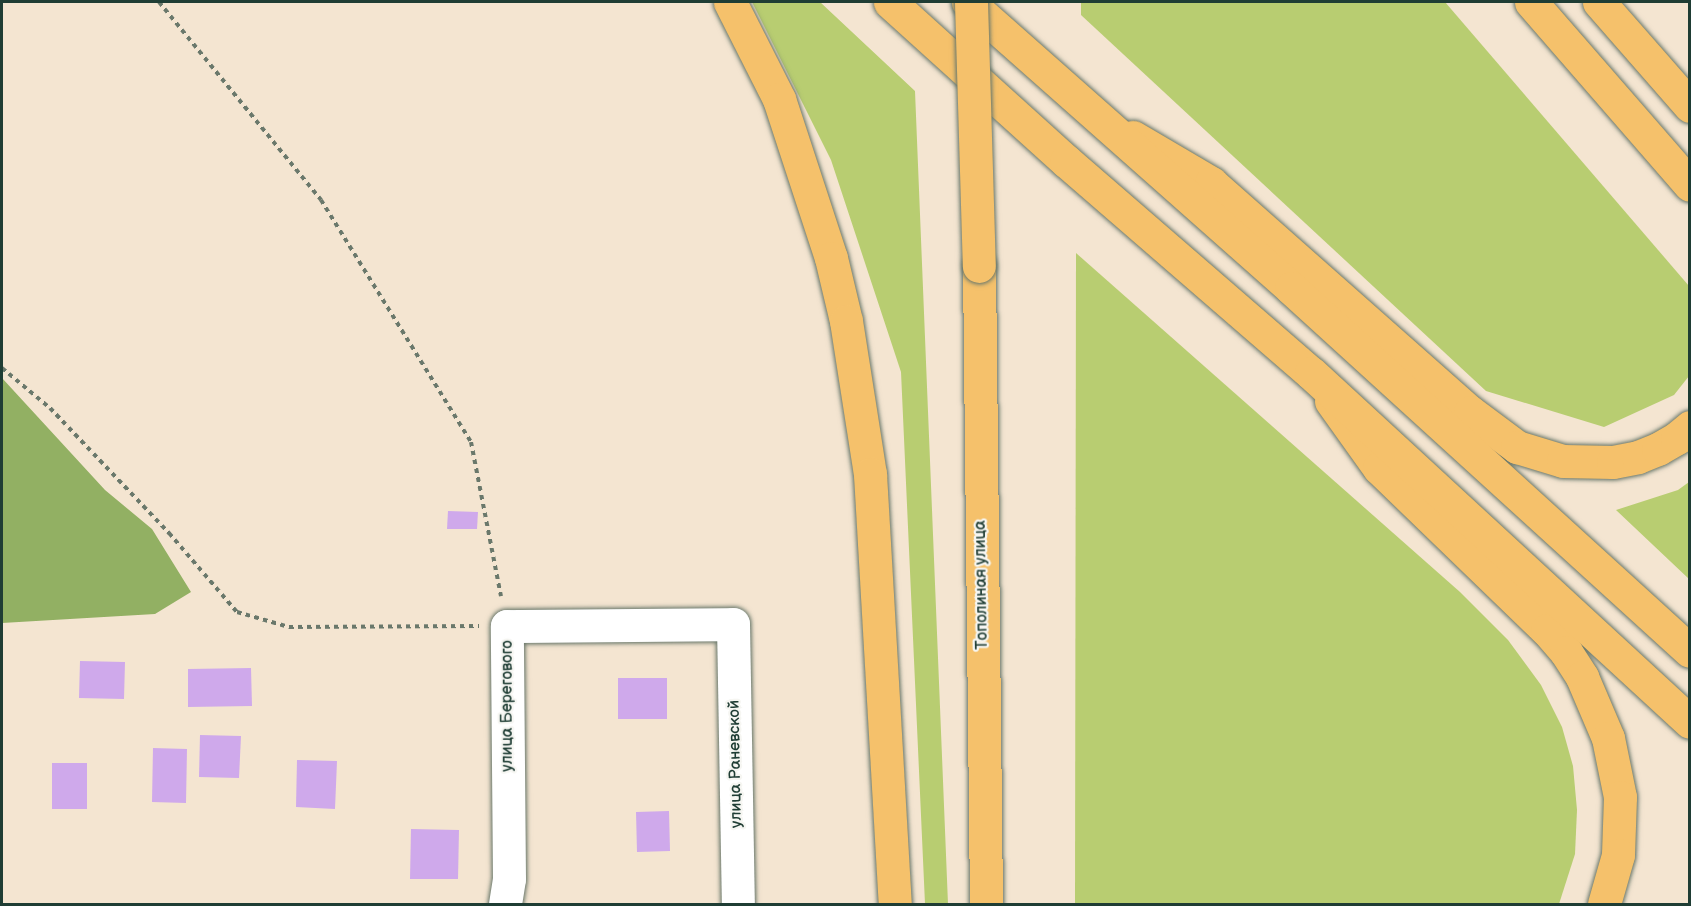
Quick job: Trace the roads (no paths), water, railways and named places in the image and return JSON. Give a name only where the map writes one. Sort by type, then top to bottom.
[{"type":"main road","points":[[730,2],[779,99],[831,258],[846,321],[870,474],[878,572],[895,904]]},
{"type":"main road","points":[[890,2],[1066,161],[1311,373],[1689,722]]},
{"type":"main road","points":[[969,2],[1291,288],[1689,651]]},
{"type":"main road","name":"Тополиная улица","points":[[969,2],[978,266],[986,904]]},
{"type":"main road","points":[[1531,2],[1689,185]]},
{"type":"main road","points":[[1599,2],[1689,106]]},
{"type":"main road","points":[[1095,115],[1211,183],[1470,412],[1517,447],[1563,461],[1613,462],[1638,457],[1658,449],[1677,438],[1689,427]]},
{"type":"main road","points":[[1311,373],[1379,468],[1547,630],[1566,652],[1582,677],[1608,738],[1620,797],[1618,855],[1604,904]]},
{"type":"street","name":"улица Берегового","points":[[505,904],[509,879],[507,626],[733,624]]},
{"type":"street","name":"улица Раневской","points":[[733,624],[738,904]]}]
